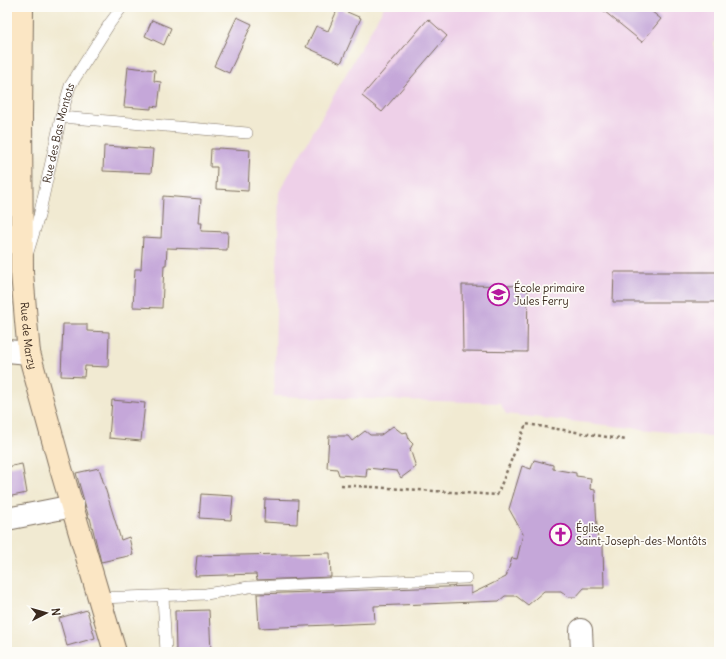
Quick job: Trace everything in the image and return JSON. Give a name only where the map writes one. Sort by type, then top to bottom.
[{"type":"main road","name":"Rue de Marzy","points":[[22,7],[14,115],[22,272],[30,353],[72,506],[115,652]]},
{"type":"street","points":[[7,351],[30,353]]},
{"type":"street","points":[[7,519],[72,506]]},
{"type":"street","points":[[581,630],[582,652]]},
{"type":"lane","name":"Rue des Bas Montots","points":[[22,272],[40,216],[61,117],[70,86],[110,23],[122,7]]},
{"type":"lane","points":[[61,117],[247,133]]},
{"type":"lane","points":[[99,598],[206,594],[249,587],[466,578]]},
{"type":"lane","points":[[163,596],[166,652]]},
{"type":"path","points":[[341,485],[497,495],[526,424],[626,440]]},
{"type":"shaded area","name":"École primaire Jules Ferry","points":[[384,7],[719,7],[719,42],[714,42],[714,60],[719,60],[719,413],[714,413],[713,437],[506,414],[500,403],[274,396],[279,192]]},
{"type":"building","points":[[599,7],[646,7],[661,19],[642,42]]},
{"type":"building","points":[[338,8],[361,18],[341,63],[306,47],[316,26],[328,31]]},
{"type":"building","points":[[237,17],[252,24],[229,73],[214,66]]},
{"type":"building","points":[[428,19],[447,36],[382,112],[362,96]]},
{"type":"building","points":[[152,20],[171,28],[164,45],[145,36]]},
{"type":"building","points":[[128,67],[155,70],[154,81],[161,82],[158,107],[151,106],[151,109],[124,107]]},
{"type":"building","points":[[104,146],[153,149],[151,173],[103,171]]},
{"type":"building","points":[[211,149],[250,150],[248,191],[216,189],[217,167],[210,167]]},
{"type":"building","points":[[163,196],[201,199],[199,223],[202,223],[201,231],[228,232],[227,250],[167,248],[166,265],[164,265],[162,308],[133,307],[135,269],[141,269],[143,237],[161,238]]},
{"type":"building","points":[[614,272],[719,272],[719,302],[613,302]]},
{"type":"building","points":[[462,285],[528,286],[527,352],[463,351]]},
{"type":"building","points":[[63,324],[87,324],[87,331],[109,332],[108,367],[85,366],[84,377],[61,376]]},
{"type":"building","points":[[112,400],[145,403],[141,441],[109,438]]},
{"type":"building","points":[[393,426],[402,433],[407,432],[409,440],[413,444],[410,449],[416,467],[401,478],[397,471],[367,468],[366,477],[339,475],[337,469],[327,468],[329,436],[348,436],[352,441],[365,431],[370,435],[381,435]]},
{"type":"building","points":[[534,460],[553,465],[553,469],[576,473],[576,476],[591,478],[590,489],[595,490],[598,544],[603,545],[604,588],[584,588],[576,597],[569,597],[561,591],[544,591],[528,605],[516,596],[505,596],[499,601],[374,606],[375,623],[259,628],[257,594],[471,586],[471,594],[506,577],[512,558],[517,559],[523,534],[509,509],[522,466],[531,469]]},
{"type":"building","points":[[22,464],[27,493],[7,497],[7,467]]},
{"type":"building","points":[[99,468],[121,540],[129,537],[133,555],[101,562],[90,518],[76,473]]},
{"type":"building","points":[[201,494],[233,496],[231,520],[199,518]]},
{"type":"building","points":[[265,499],[298,500],[297,524],[264,522]]},
{"type":"building","points":[[330,553],[331,577],[257,580],[256,574],[195,576],[197,556]]},
{"type":"building","points":[[87,610],[95,638],[67,646],[59,618]]},
{"type":"building","points":[[209,610],[211,652],[176,652],[175,611]]},
{"type":"place","name":"École primaire Jules Ferry","points":[[498,294]]},
{"type":"place","name":"Église Saint-Joseph-des-Montôts","points":[[560,534]]}]
